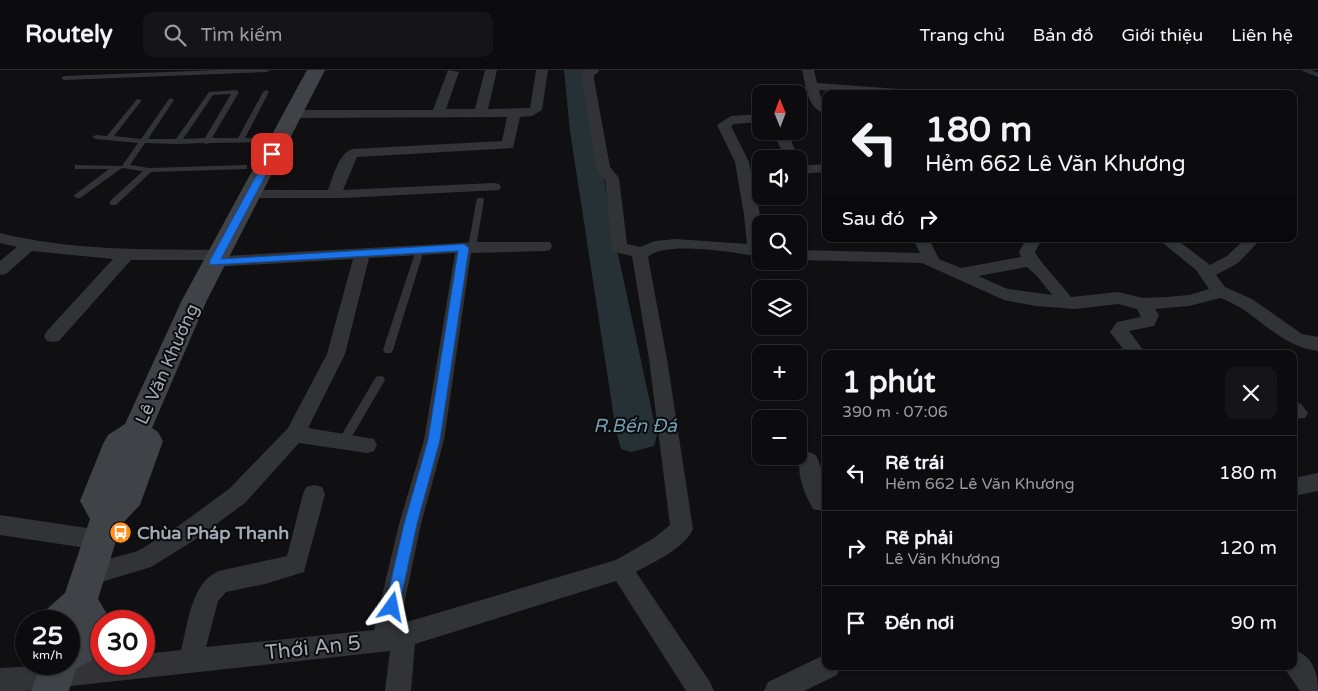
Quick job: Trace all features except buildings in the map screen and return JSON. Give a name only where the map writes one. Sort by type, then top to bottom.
[{"type":"main road","name":"Lê Văn Khương","points":[[75,600],[103,528],[129,496],[148,441],[136,432],[160,371],[216,259],[316,70]]},
{"type":"main road","points":[[75,600],[89,614],[80,644]]},
{"type":"street","points":[[481,113],[491,70]]},
{"type":"street","points":[[294,114],[514,113],[536,110],[542,70]]},
{"type":"street","points":[[808,70],[815,99],[822,106]]},
{"type":"street","points":[[438,113],[453,72]]},
{"type":"street","points":[[594,72],[588,73],[588,79],[602,166],[604,173],[612,178],[620,248],[634,250],[642,255],[645,249],[656,245],[752,251]]},
{"type":"street","points":[[812,86],[862,90]]},
{"type":"street","points":[[334,194],[347,161],[353,153],[508,145],[514,113]]},
{"type":"street","points":[[752,119],[731,120],[724,125],[742,162],[752,177]]},
{"type":"street","points":[[807,175],[822,169]]},
{"type":"street","points":[[250,194],[334,194],[494,188]]},
{"type":"street","points":[[0,238],[29,245],[216,259],[362,254],[468,247],[544,246]]},
{"type":"street","points":[[923,242],[933,262]]},
{"type":"street","points":[[1032,242],[1027,252],[1030,261],[1043,272],[1066,302]]},
{"type":"street","points":[[1170,242],[1202,266],[1219,291],[1238,297],[1289,334],[1313,345],[1318,344]]},
{"type":"street","points":[[1206,272],[1222,267],[1242,253],[1251,242]]},
{"type":"street","points":[[0,270],[29,245]]},
{"type":"street","points":[[398,691],[394,638],[410,524],[434,440],[468,247]]},
{"type":"street","points":[[53,336],[128,253]]},
{"type":"street","points":[[75,600],[185,534],[237,496],[295,434],[336,354],[362,254]]},
{"type":"street","name":"Thới An 5","points":[[80,669],[190,660],[394,638],[621,569],[662,544],[682,529],[659,378],[653,320],[640,257],[642,255]]},
{"type":"street","points":[[807,255],[924,258],[1004,294],[1036,300],[1092,302],[1118,298],[1143,304],[1201,298],[1219,291]]},
{"type":"street","points":[[959,274],[1030,261]]},
{"type":"street","points":[[1134,350],[1119,332],[1122,326],[1148,322],[1150,315],[1143,304]]},
{"type":"street","points":[[295,434],[367,445]]},
{"type":"street","points":[[809,461],[815,493],[822,502]]},
{"type":"street","points":[[1297,486],[1318,482]]},
{"type":"street","points":[[190,660],[208,595],[219,582],[265,573],[296,564],[314,494]]},
{"type":"street","points":[[0,525],[103,528]]},
{"type":"street","points":[[621,569],[701,691]]},
{"type":"street","points":[[1297,666],[1315,691]]},
{"type":"street","points":[[777,691],[822,669]]},
{"type":"street","points":[[0,681],[35,675]]},
{"type":"lane","points":[[72,70],[64,78],[267,70]]},
{"type":"lane","points":[[177,142],[211,93],[236,92],[206,142]]},
{"type":"lane","points":[[240,141],[266,92]]},
{"type":"lane","points":[[110,137],[138,100]]},
{"type":"lane","points":[[77,196],[121,167],[171,100]]},
{"type":"lane","points":[[96,137],[177,142],[280,140]]},
{"type":"lane","points":[[78,167],[121,167],[149,170],[244,168]]},
{"type":"lane","points":[[113,203],[149,170]]},
{"type":"lane","points":[[468,247],[480,200]]},
{"type":"lane","points":[[388,350],[420,250]]},
{"type":"lane","points":[[343,442],[380,380]]},
{"type":"water","name":"R.Bến Đá","points":[[564,70],[586,70],[610,217],[657,435],[654,446],[631,452],[621,449],[616,431],[570,131]]},
{"type":"waterway","points":[[1305,70],[1318,75]]},
{"type":"place","name":"Chùa Pháp Thạnh","points":[[121,533]]},
{"type":"route","points":[[272,154],[214,262],[280,260],[464,248],[434,440],[410,524],[392,607]]}]
